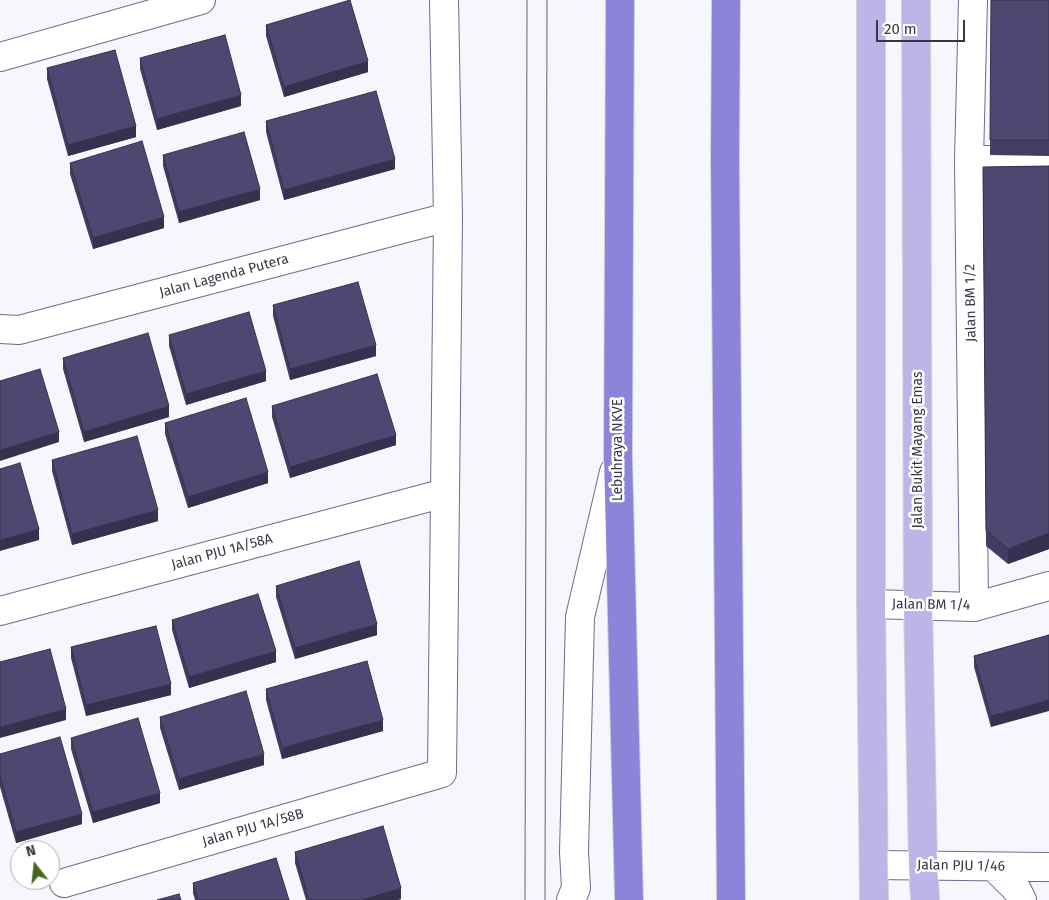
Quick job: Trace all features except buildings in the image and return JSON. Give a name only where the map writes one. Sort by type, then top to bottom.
[{"type":"highway","name":"Lebuhraya NKVE","points":[[620,0],[618,456],[628,900]]},
{"type":"highway","points":[[726,0],[725,158],[731,900]]},
{"type":"main road","points":[[872,0],[871,604],[874,900]]},
{"type":"main road","name":"Jalan Bukit Mayang Emas","points":[[916,0],[918,605],[925,900]]},
{"type":"street","points":[[0,57],[201,0]]},
{"type":"street","points":[[444,0],[448,217],[445,493]]},
{"type":"street","name":"Jalan BM 1/2","points":[[973,0],[969,160],[974,607]]},
{"type":"street","points":[[969,160],[1049,160]]},
{"type":"street","name":"Jalan Lagenda Putera","points":[[0,329],[19,330],[448,217]]},
{"type":"street","points":[[571,900],[576,888],[574,852],[580,617],[618,456]]},
{"type":"street","name":"Jalan PJU 1A/58A","points":[[0,611],[445,493]]},
{"type":"street","name":"Jalan PJU 1A/58B","points":[[64,883],[442,773],[445,493]]},
{"type":"street","name":"Jalan BM 1/4","points":[[871,604],[974,607],[1049,586]]},
{"type":"street","name":"Jalan PJU 1/46","points":[[874,864],[994,868],[1049,867]]},
{"type":"street","points":[[994,868],[1017,890],[1022,900]]},
{"type":"tram line","points":[[525,900],[527,0]]},
{"type":"tram line","points":[[545,900],[547,0]]}]
